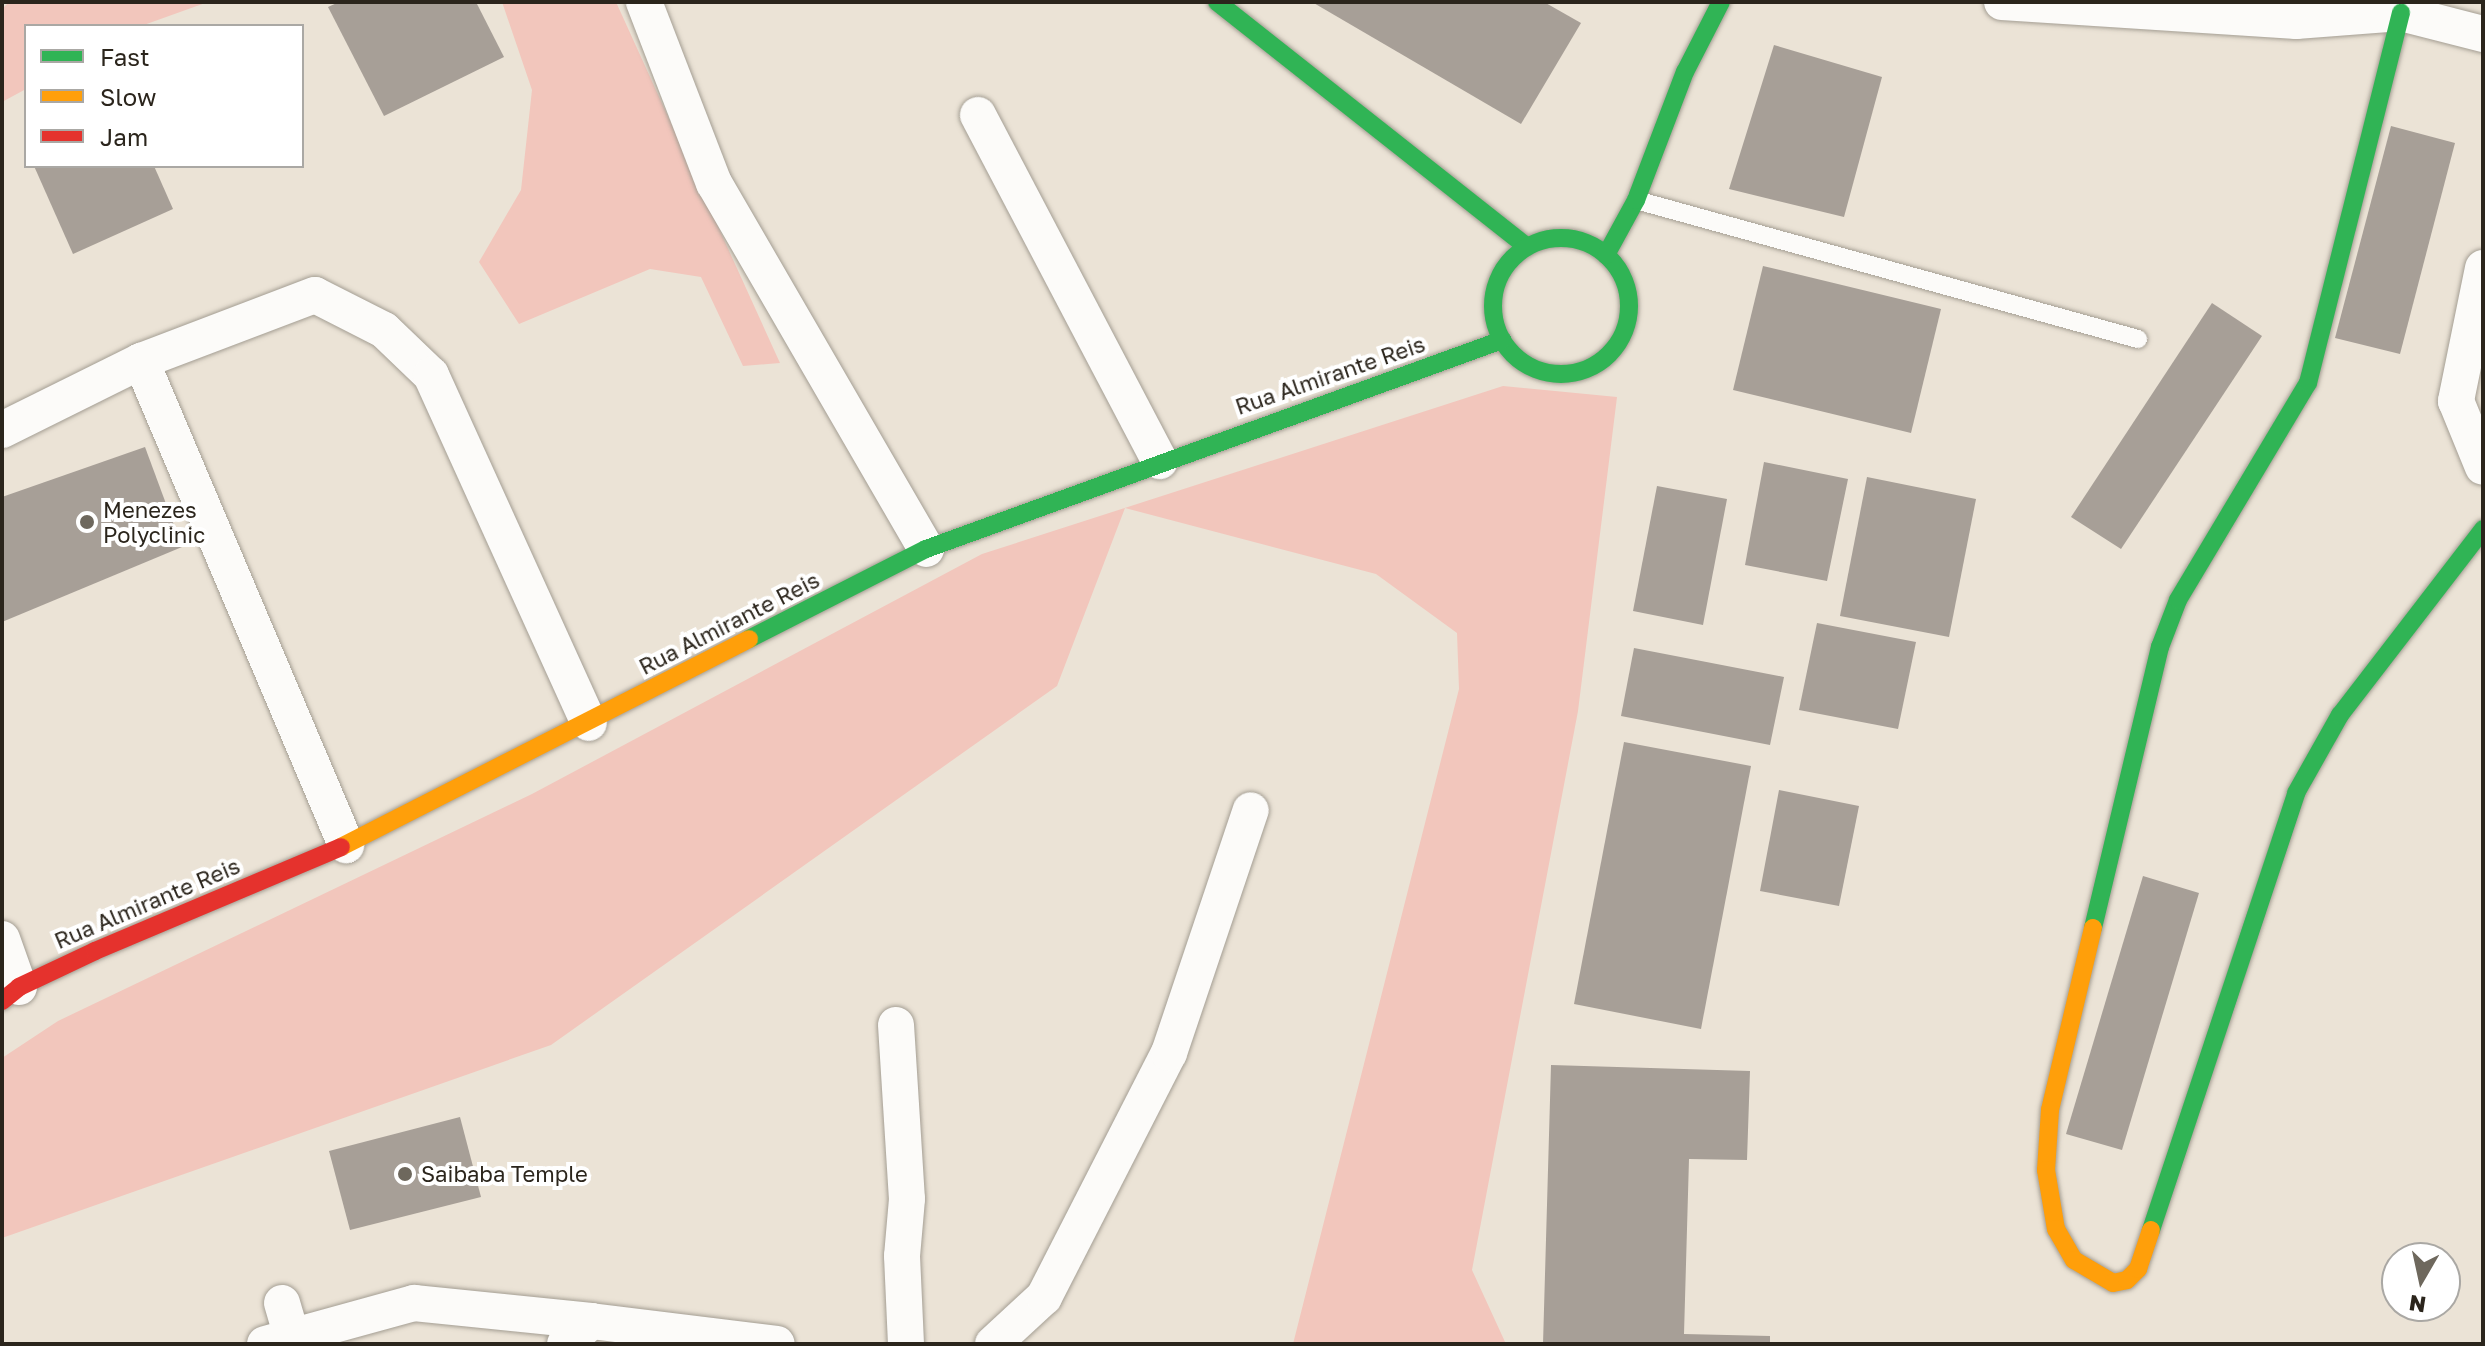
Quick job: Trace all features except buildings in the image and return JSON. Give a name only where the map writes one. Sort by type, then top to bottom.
[{"type":"street","points":[[644,2],[714,183],[926,549]]},
{"type":"street","points":[[1606,255],[1636,200],[1685,72],[1721,2]]},
{"type":"street","points":[[2002,2],[2296,21],[2401,13],[2483,34]]},
{"type":"street","points":[[1225,5],[1527,247]]},
{"type":"street","points":[[2401,13],[2308,383],[2178,600],[2160,647],[2050,1110],[2046,1170],[2056,1229],[2074,1260],[2113,1283],[2127,1280],[2138,1269],[2296,793],[2340,715],[2483,529]]},
{"type":"street","points":[[978,115],[1160,461]]},
{"type":"street","points":[[1568,238],[1606,255],[1624,282],[1629,313],[1624,334],[1604,358],[1577,374],[1555,374],[1515,357],[1502,340],[1494,320],[1499,278],[1527,247],[1568,238]]},
{"type":"street","points":[[2483,268],[2456,401],[2483,467]]},
{"type":"street","points":[[2,430],[141,361],[315,295],[384,330],[431,375],[589,723]]},
{"type":"street","name":"Rua Almirante Reis","points":[[10,994],[346,845],[926,549],[1160,461],[1502,340]]},
{"type":"street","points":[[141,361],[346,845]]},
{"type":"street","points":[[993,1344],[1044,1297],[1169,1053],[1251,810]]},
{"type":"street","points":[[2,939],[10,994]]},
{"type":"street","points":[[896,1025],[907,1199],[902,1256],[906,1344]]},
{"type":"street","points":[[283,1332],[414,1303],[578,1333],[777,1344]]},
{"type":"lane","points":[[1636,200],[2138,339]]},
{"type":"shaded area","points":[[9,2],[208,2],[147,24],[24,24],[24,90],[2,102],[2,9]]},
{"type":"shaded area","points":[[502,2],[616,2],[780,363],[743,366],[701,277],[650,269],[519,324],[479,262],[521,190],[532,90]]},
{"type":"shaded area","points":[[1503,386],[1617,397],[1578,711],[1472,1270],[1506,1344],[1293,1344],[1459,689],[1457,633],[1376,574],[1125,508],[1057,686],[551,1045],[2,1238],[2,1058],[58,1021],[532,794],[982,554]]},
{"type":"traffic: fast","points":[[1217,2],[1527,247]]},
{"type":"traffic: fast","points":[[1606,255],[1636,200],[1685,72],[1721,2]]},
{"type":"traffic: fast","points":[[2093,928],[2160,647],[2178,600],[2308,383],[2401,13]]},
{"type":"traffic: fast","points":[[1561,238],[1587,243],[1609,258],[1624,280],[1629,306],[1624,332],[1609,354],[1587,369],[1561,374],[1535,369],[1513,354],[1498,332],[1493,306],[1498,280],[1513,258],[1535,243],[1561,238]]},
{"type":"traffic: fast","points":[[749,639],[926,549],[1502,340]]},
{"type":"traffic: fast","points":[[2151,1230],[2296,793],[2340,715],[2483,529]]},
{"type":"traffic: slow","points":[[341,847],[749,639]]},
{"type":"traffic: slow","points":[[2093,928],[2050,1110],[2046,1170],[2056,1229],[2074,1260],[2113,1283],[2127,1280],[2138,1269],[2151,1230]]},
{"type":"traffic: jam","points":[[2,1001],[19,987],[95,951],[341,847]]},
{"type":"place","name":"Menezes Polyclinic","points":[[87,522]]},
{"type":"place","name":"Saibaba Temple","points":[[405,1174]]}]
